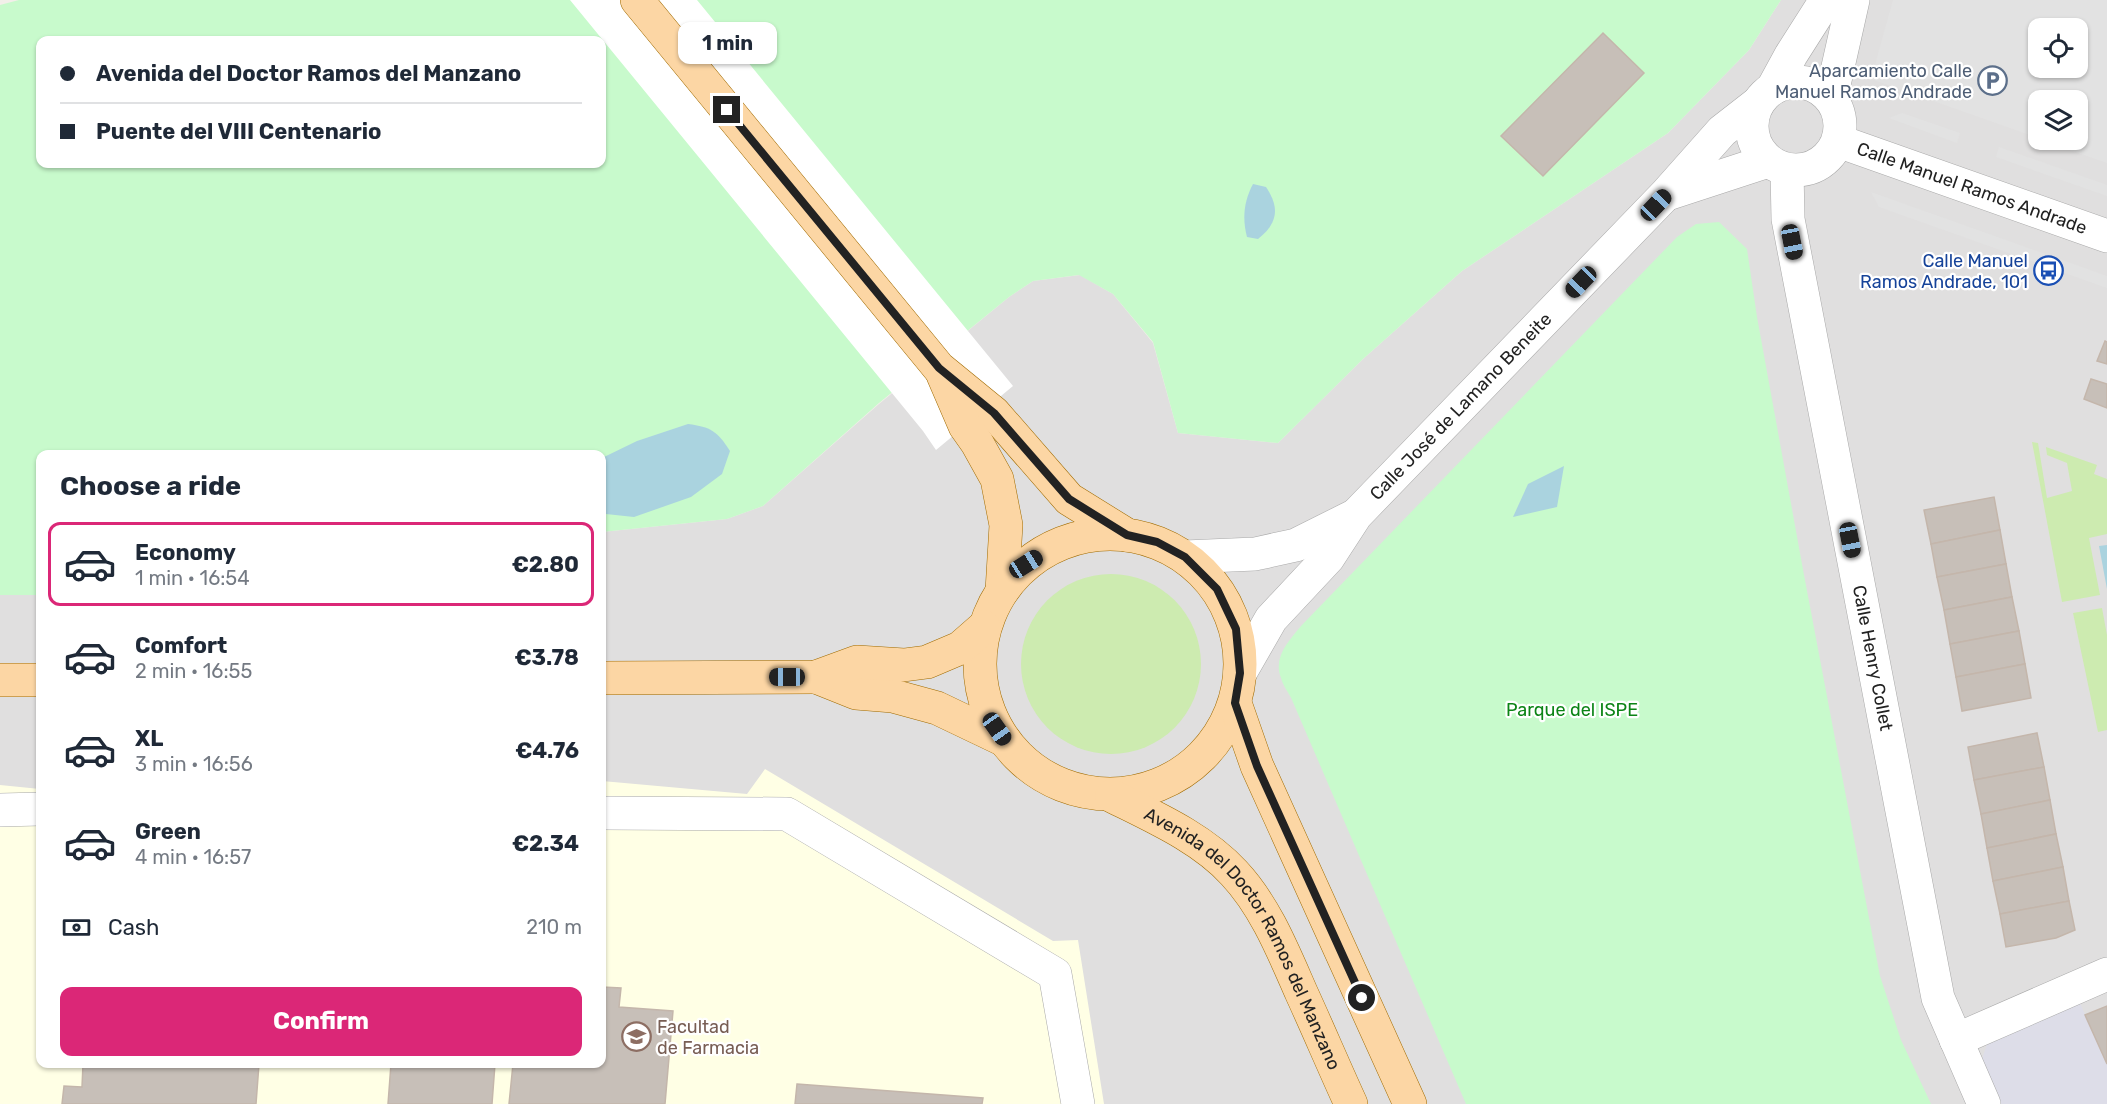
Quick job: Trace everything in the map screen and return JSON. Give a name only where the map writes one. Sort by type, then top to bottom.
[{"type":"main road","points":[[637,0],[976,416],[1069,499],[1127,535]]},
{"type":"main road","points":[[976,416],[977,443],[997,479],[1006,525],[1002,591]]},
{"type":"main road","points":[[1004,740],[986,708],[978,668],[984,627],[1002,591],[1026,564],[1057,545],[1092,535],[1127,535],[1157,542],[1185,557],[1217,589],[1236,629],[1238,688],[1257,766],[1410,1104]]},
{"type":"main road","points":[[606,678],[816,677],[857,662],[904,664],[927,662],[960,648],[984,627]]},
{"type":"main road","points":[[816,677],[856,693],[893,696],[937,708],[1004,740],[1032,765],[1066,786],[1112,796],[1152,789],[1189,770],[1217,740],[1238,688]]},
{"type":"main road","points":[[0,680],[36,680]]},
{"type":"main road","name":"Avenida del Doctor Ramos del Manzano","points":[[1112,796],[1161,820],[1204,848],[1233,872],[1248,890],[1280,944],[1351,1104]]},
{"type":"street","name":"Calle José de Lamano Beneite","points":[[1238,688],[1271,619],[1328,558],[1356,515],[1666,194],[1722,131],[1766,95],[1826,0]]},
{"type":"street","points":[[1831,98],[1853,0]]},
{"type":"street","points":[[1793,81],[1814,85],[1831,98],[1838,111],[1841,126],[1838,141],[1830,154],[1818,165],[1803,170],[1778,165],[1758,149],[1752,134],[1752,118],[1766,95],[1793,81]]},
{"type":"street","name":"Calle Manuel Ramos Andrade","points":[[1838,141],[2107,236]]},
{"type":"street","name":"Calle José de Lamano Beneite","points":[[1666,194],[1778,165]]},
{"type":"street","name":"Calle Henry Collet","points":[[1778,165],[1938,998],[1984,1104]]},
{"type":"street","name":"Calle José de Lamano Beneite","points":[[1185,557],[1255,554],[1296,546],[1356,515]]},
{"type":"street","points":[[0,810],[36,809]]},
{"type":"street","points":[[606,813],[787,814],[1055,974],[1078,1104]]},
{"type":"street","points":[[1956,1040],[2107,974]]},
{"type":"shaded area","points":[[1781,0],[2107,0],[2107,1104],[0,1104],[0,595],[36,595],[36,1068],[606,1068],[606,532],[727,519],[763,506],[879,404],[1009,297],[1033,281],[1080,275],[1113,294],[1153,343],[1178,433],[1278,443],[1363,359],[1462,271],[1668,133],[1749,50]]},
{"type":"shaded area","name":"Aparcamiento Calle Manuel Ramos Andrade","points":[[1893,0],[2107,0],[2107,163],[2070,150],[2088,150],[2088,90],[2028,90],[2028,134],[1871,79]]},
{"type":"shaded area","points":[[1902,113],[1960,133],[1957,143],[1889,118]]},
{"type":"shaded area","points":[[1999,147],[2107,185],[2107,196],[1996,157]]},
{"type":"shaded area","points":[[1871,192],[2107,276],[2107,288],[1879,207]]},
{"type":"shaded area","points":[[765,769],[1053,941],[1078,940],[1104,1104],[0,1104],[0,785],[36,789],[36,1068],[606,1068],[606,781],[747,794]]},
{"type":"shaded area","points":[[2079,1001],[2107,1064],[2107,1104],[2001,1104],[1982,1059],[1987,1044]]},
{"type":"green space","points":[[19,0],[1781,0],[1749,50],[1668,133],[1462,271],[1363,359],[1278,443],[1178,433],[1153,342],[1113,294],[1079,275],[1033,281],[1009,297],[879,403],[763,506],[727,519],[606,532],[606,450],[36,450],[36,595],[0,595],[0,5]]},
{"type":"green space","name":"Parque del ISPE","points":[[1719,222],[1747,249],[1757,317],[1804,575],[1880,976],[1901,1040],[1931,1104],[1466,1104],[1282,681],[1279,670],[1280,657],[1301,626],[1677,237],[1696,224]]},
{"type":"green space","points":[[2032,442],[2038,443],[2047,498],[2072,491],[2067,463],[2047,455],[2046,447],[2097,465],[2094,474],[2107,479],[2107,534],[2089,538],[2100,595],[2062,602]]},
{"type":"green space","points":[[1111,574],[1145,581],[1161,589],[1174,601],[1186,614],[1194,630],[1201,664],[1194,698],[1186,714],[1174,727],[1161,739],[1145,747],[1111,754],[1077,747],[1061,739],[1048,727],[1036,714],[1028,698],[1021,664],[1028,630],[1036,614],[1048,601],[1061,589],[1077,581]]},
{"type":"green space","points":[[2102,608],[2107,635],[2107,730],[2098,732],[2073,613]]},
{"type":"water","points":[[1253,184],[1266,187],[1275,208],[1270,227],[1258,239],[1247,237],[1244,216]]},
{"type":"water","points":[[688,424],[713,431],[730,451],[722,474],[691,497],[634,517],[606,514],[606,456],[637,441]]},
{"type":"water","points":[[1564,466],[1557,507],[1513,517],[1528,484]]},
{"type":"water","points":[[2107,545],[2107,589],[2099,546]]},
{"type":"pier","points":[[570,0],[697,0],[1013,386],[936,450],[923,431],[606,44],[606,36],[599,36]]},
{"type":"building","points":[[1603,33],[1644,73],[1543,176],[1501,136]]},
{"type":"building","points":[[2105,341],[2107,342],[2107,364],[2097,361]]},
{"type":"building","points":[[2091,379],[2107,384],[2107,408],[2084,399]]},
{"type":"building","points":[[1994,497],[2000,530],[1931,544],[1924,510]]},
{"type":"building","points":[[2000,530],[2006,564],[1937,577],[1931,544]]},
{"type":"building","points":[[2006,564],[2012,597],[1944,610],[1937,577]]},
{"type":"building","points":[[2012,597],[2019,631],[1950,644],[1944,610]]},
{"type":"building","points":[[2019,631],[2025,664],[1956,677],[1950,644]]},
{"type":"building","points":[[2025,664],[2031,698],[1962,711],[1956,677]]},
{"type":"building","points":[[2037,733],[2044,767],[1974,780],[1968,747]]},
{"type":"building","points":[[2044,767],[2050,800],[1981,814],[1974,780]]},
{"type":"building","points":[[2050,800],[2056,834],[1987,848],[1981,814]]},
{"type":"building","points":[[2056,834],[2063,867],[1993,881],[1987,848]]},
{"type":"building","points":[[2063,867],[2069,901],[2000,914],[1993,881]]},
{"type":"building","points":[[2069,901],[2075,930],[2056,938],[2006,947],[2000,914]]},
{"type":"building","name":"Facultad de Farmacia","points":[[606,987],[621,988],[619,1007],[673,1011],[665,1104],[509,1104],[513,1068],[606,1068]]},
{"type":"building","points":[[2107,1006],[2107,1064],[2085,1015]]},
{"type":"building","points":[[83,1068],[259,1068],[256,1104],[62,1104],[64,1086],[82,1087]]},
{"type":"building","points":[[391,1068],[495,1068],[492,1104],[388,1104]]},
{"type":"building","points":[[797,1084],[983,1098],[982,1104],[795,1104]]},
{"type":"place","name":"Aparcamiento Calle Manuel Ramos Andrade","points":[[1993,81]]},
{"type":"place","name":"Calle Manuel Ramos Andrade, 101","points":[[2049,271]]},
{"type":"place","name":"Facultad de Farmacia","points":[[636,1037]]},
{"type":"route","points":[[727,110],[939,368],[994,413],[1069,499],[1127,535],[1157,542],[1185,557],[1217,589],[1236,629],[1240,673],[1235,703],[1257,766],[1362,998]]}]
